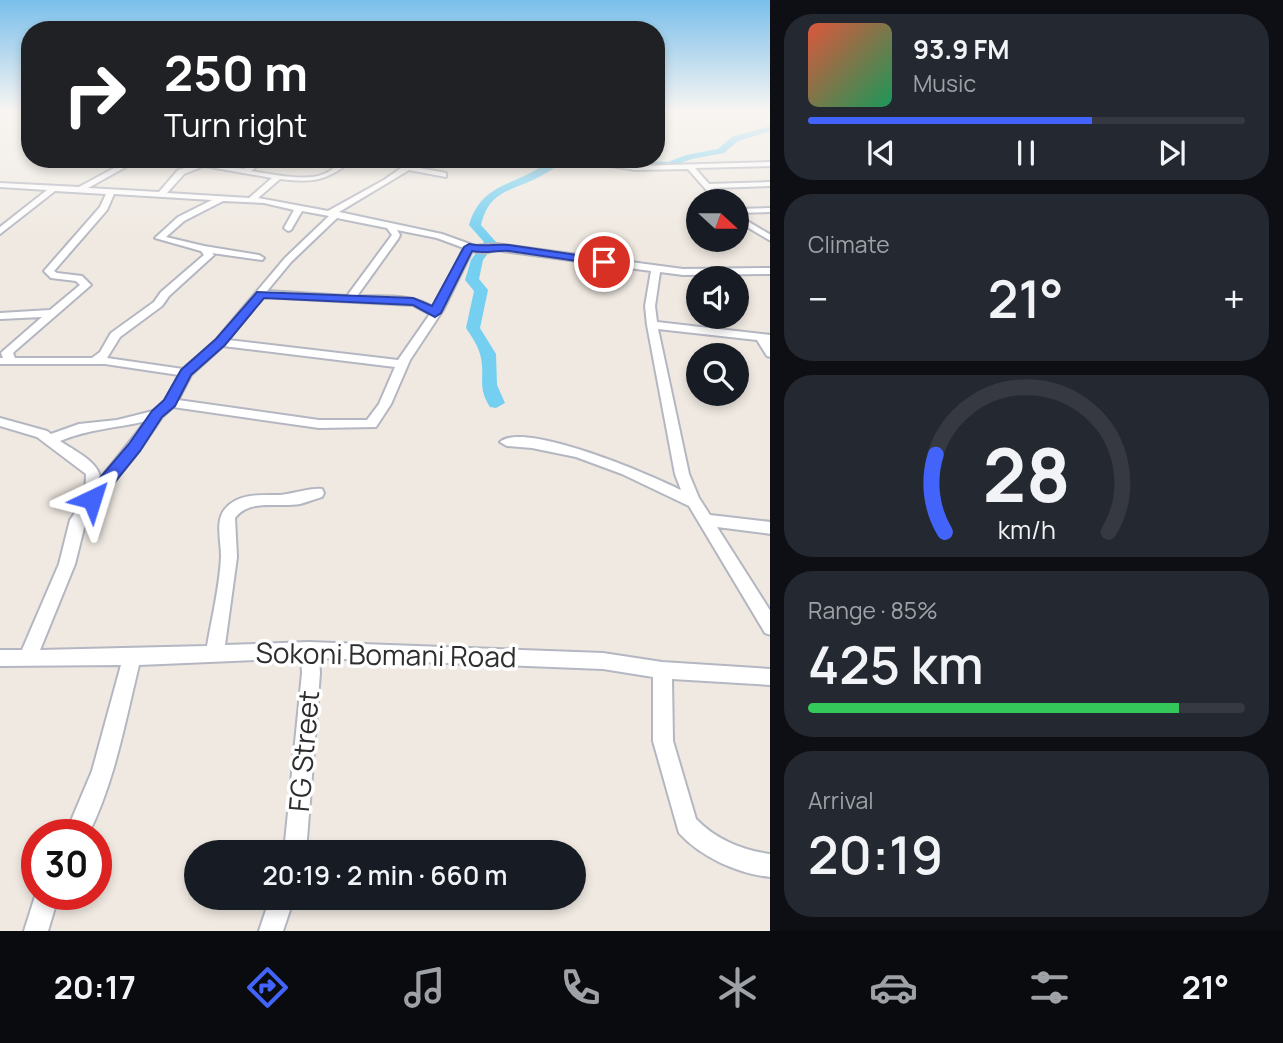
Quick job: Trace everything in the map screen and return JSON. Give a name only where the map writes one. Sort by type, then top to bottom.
[{"type":"street","points":[[665,167],[770,164]]},
{"type":"street","points":[[690,167],[710,189]]},
{"type":"street","points":[[74,190],[98,182],[122,168]]},
{"type":"street","points":[[161,195],[176,176],[193,168]]},
{"type":"street","points":[[240,168],[279,176],[322,178],[337,168]]},
{"type":"street","points":[[246,171],[250,168]]},
{"type":"street","points":[[28,656],[67,564],[78,520],[157,414],[170,402],[186,373],[220,342],[288,260],[332,216],[410,168],[443,175]]},
{"type":"street","points":[[250,200],[279,176]]},
{"type":"street","points":[[707,186],[770,184]]},
{"type":"street","points":[[0,185],[250,200],[300,207],[332,216],[439,236],[484,250],[509,248],[656,269],[711,273],[770,271]]},
{"type":"street","points":[[0,231],[52,190]]},
{"type":"street","points":[[5,357],[86,285],[79,278],[54,276],[49,271],[103,209],[111,191]]},
{"type":"street","points":[[127,200],[150,195]]},
{"type":"street","points":[[222,198],[177,222],[159,238],[259,258]]},
{"type":"street","points":[[103,209],[116,205]]},
{"type":"street","points":[[288,228],[300,207]]},
{"type":"street","points":[[749,211],[770,210]]},
{"type":"street","points":[[0,216],[20,215]]},
{"type":"street","points":[[749,226],[770,239]]},
{"type":"street","points":[[351,299],[394,239],[396,235],[391,227]]},
{"type":"street","points":[[170,402],[319,424],[366,425],[375,422],[386,404],[402,365],[435,313],[469,247]]},
{"type":"street","points":[[95,361],[105,354],[115,335],[158,304],[205,260],[209,255],[204,248]]},
{"type":"street","points":[[656,269],[650,306],[652,325],[682,474],[695,503],[770,628]]},
{"type":"street","points":[[261,294],[392,303],[413,302],[422,304],[435,313]]},
{"type":"street","points":[[0,316],[53,313]]},
{"type":"street","points":[[652,325],[766,338],[770,354]]},
{"type":"street","points":[[220,342],[402,365]]},
{"type":"street","points":[[5,357],[95,361],[186,373]]},
{"type":"street","points":[[50,440],[79,428],[117,424],[157,414]]},
{"type":"street","points":[[0,422],[29,429],[50,440],[88,467],[93,474],[92,499]]},
{"type":"street","points":[[507,442],[550,445],[585,454],[695,503]]},
{"type":"street","points":[[215,654],[229,557],[227,519],[231,511],[252,500],[299,499],[317,493]]},
{"type":"street","points":[[705,520],[770,528]]},
{"type":"street","name":"Sokoni Bomani Road","points":[[0,658],[132,657],[309,650],[603,661],[662,670],[770,677]]},
{"type":"street","name":"FG Street","points":[[296,840],[311,673],[309,650]]},
{"type":"street","points":[[85,819],[132,657]]},
{"type":"street","points":[[662,670],[663,740],[687,825],[697,836],[727,855],[770,866]]},
{"type":"street","points":[[36,931],[42,910]]},
{"type":"street","points":[[271,931],[278,910]]},
{"type":"waterway","points":[[665,165],[703,154]]},
{"type":"waterway","points":[[496,403],[489,385],[488,354],[473,328],[481,290],[472,280],[477,260],[490,242],[475,225],[479,212],[490,196],[546,168]]},
{"type":"route","points":[[92,499],[134,448],[157,414],[177,394],[186,373],[220,342],[261,294],[392,303],[413,302],[422,304],[435,313],[469,247],[484,250],[509,248],[604,262]]}]
